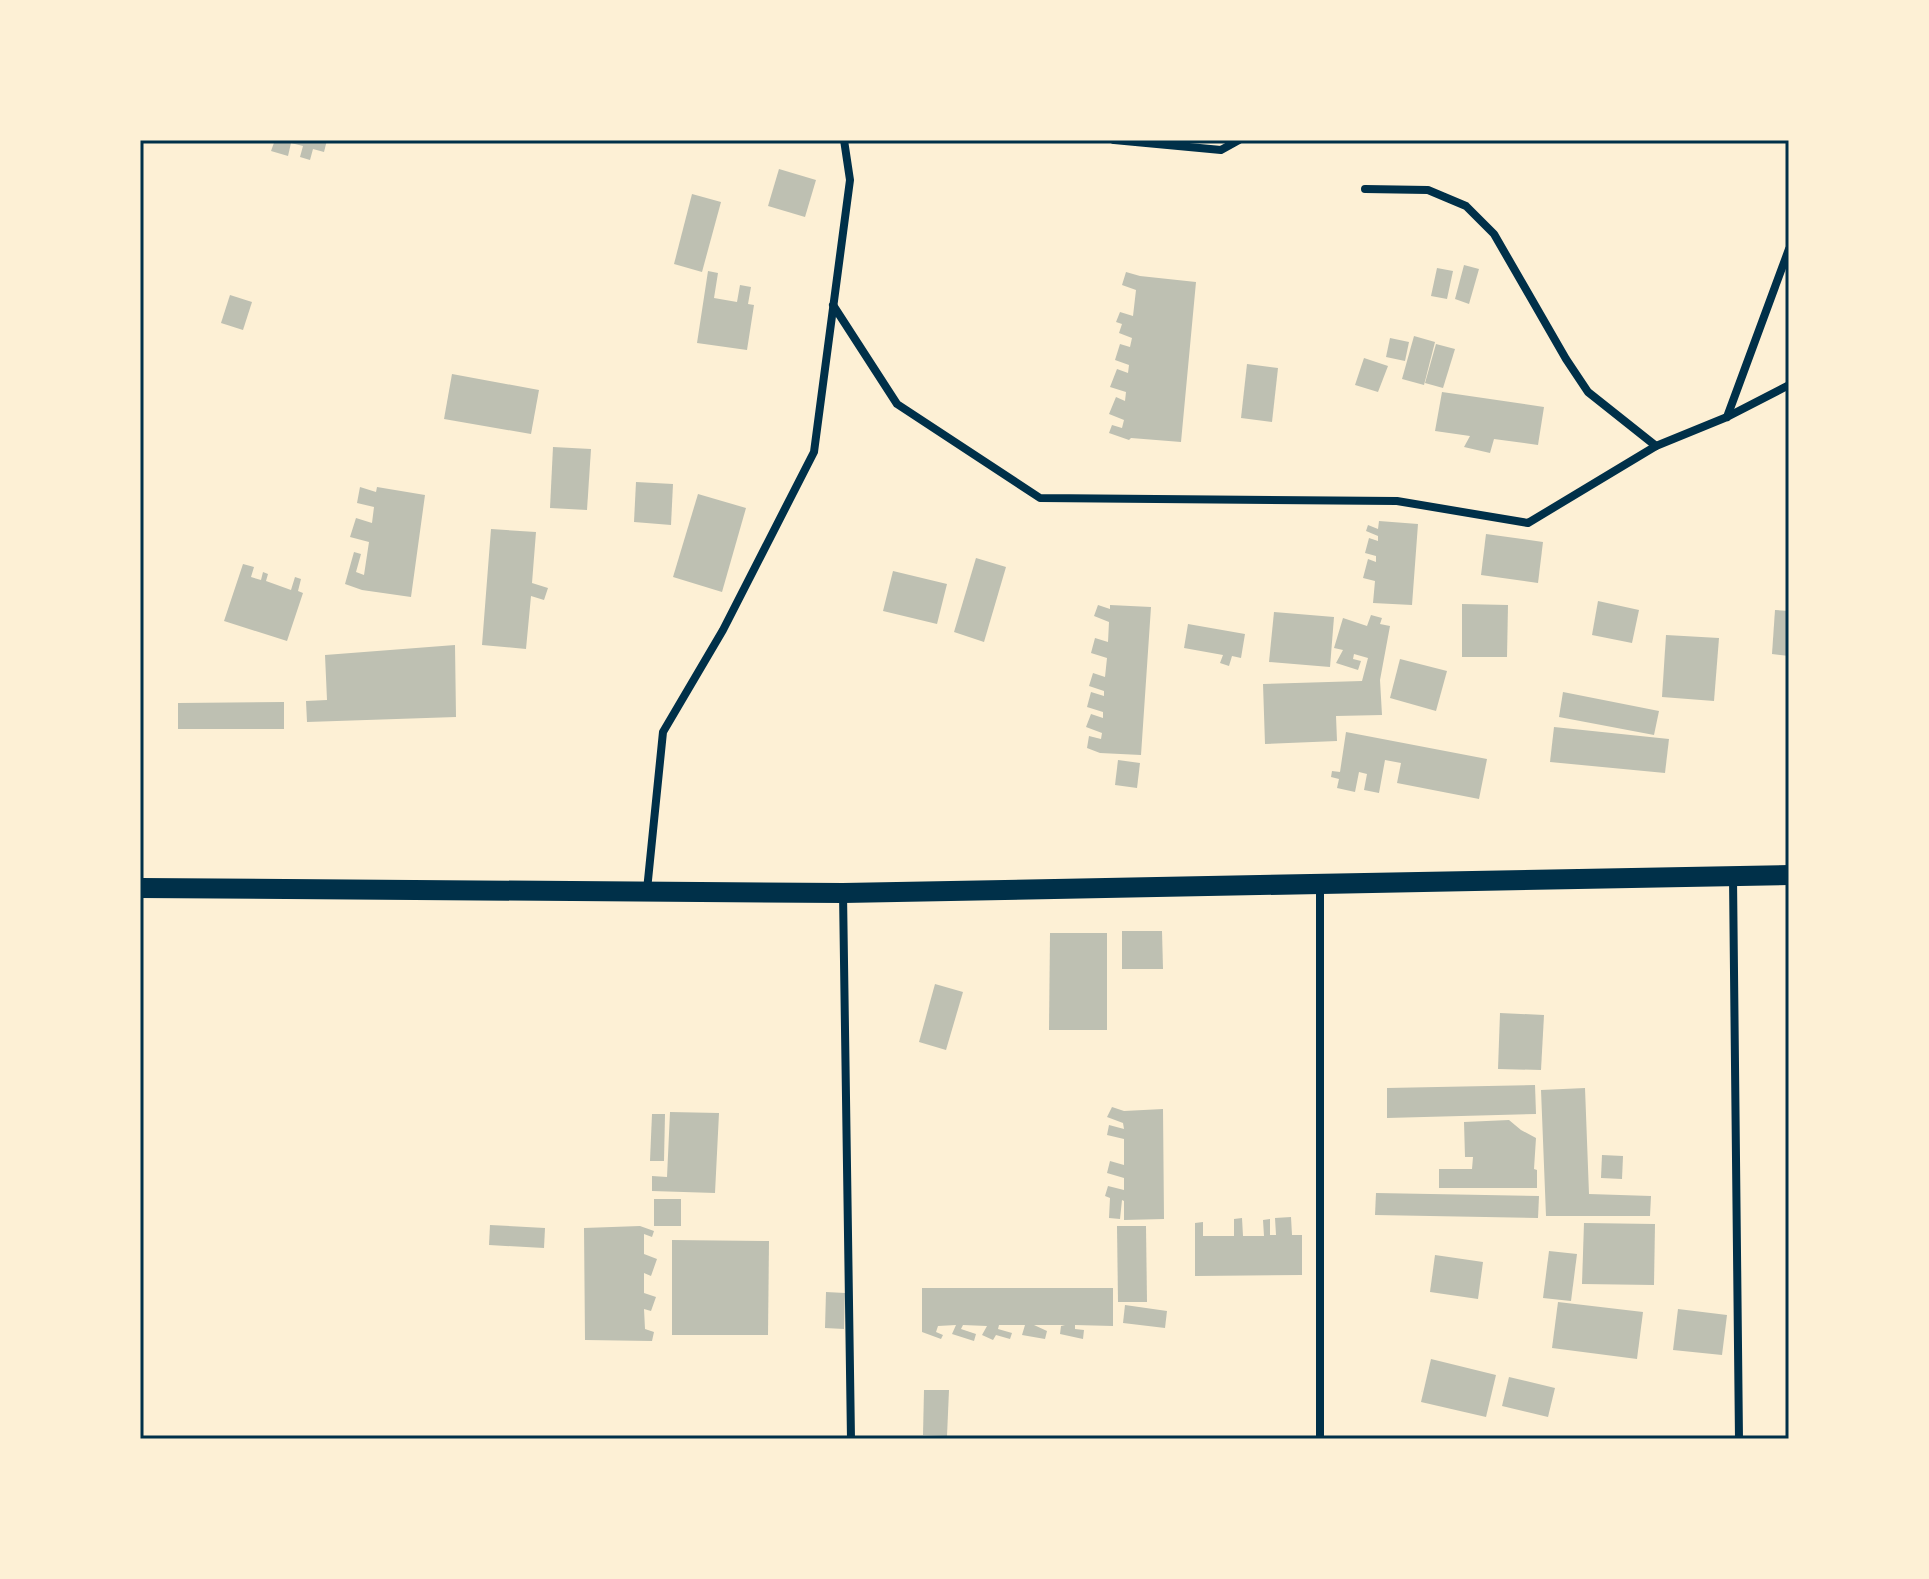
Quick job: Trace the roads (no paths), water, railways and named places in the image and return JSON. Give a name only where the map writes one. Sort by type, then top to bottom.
[{"type":"main road","points":[[140,888],[843,893],[1789,875]]},
{"type":"street","points":[[647,893],[663,732],[723,630],[814,452],[850,180],[844,140]]},
{"type":"street","points":[[1114,140],[1221,150],[1239,140]]},
{"type":"street","points":[[1365,189],[1428,190],[1466,206],[1494,234],[1588,392],[1656,446]]},
{"type":"street","points":[[1727,417],[1789,249]]},
{"type":"street","points":[[833,305],[897,404],[1040,498],[1397,501],[1528,523],[1656,446],[1727,417],[1789,385]]},
{"type":"street","points":[[1733,878],[1739,1439]]},
{"type":"street","points":[[1320,884],[1320,1439]]},
{"type":"street","points":[[843,893],[851,1439]]}]
